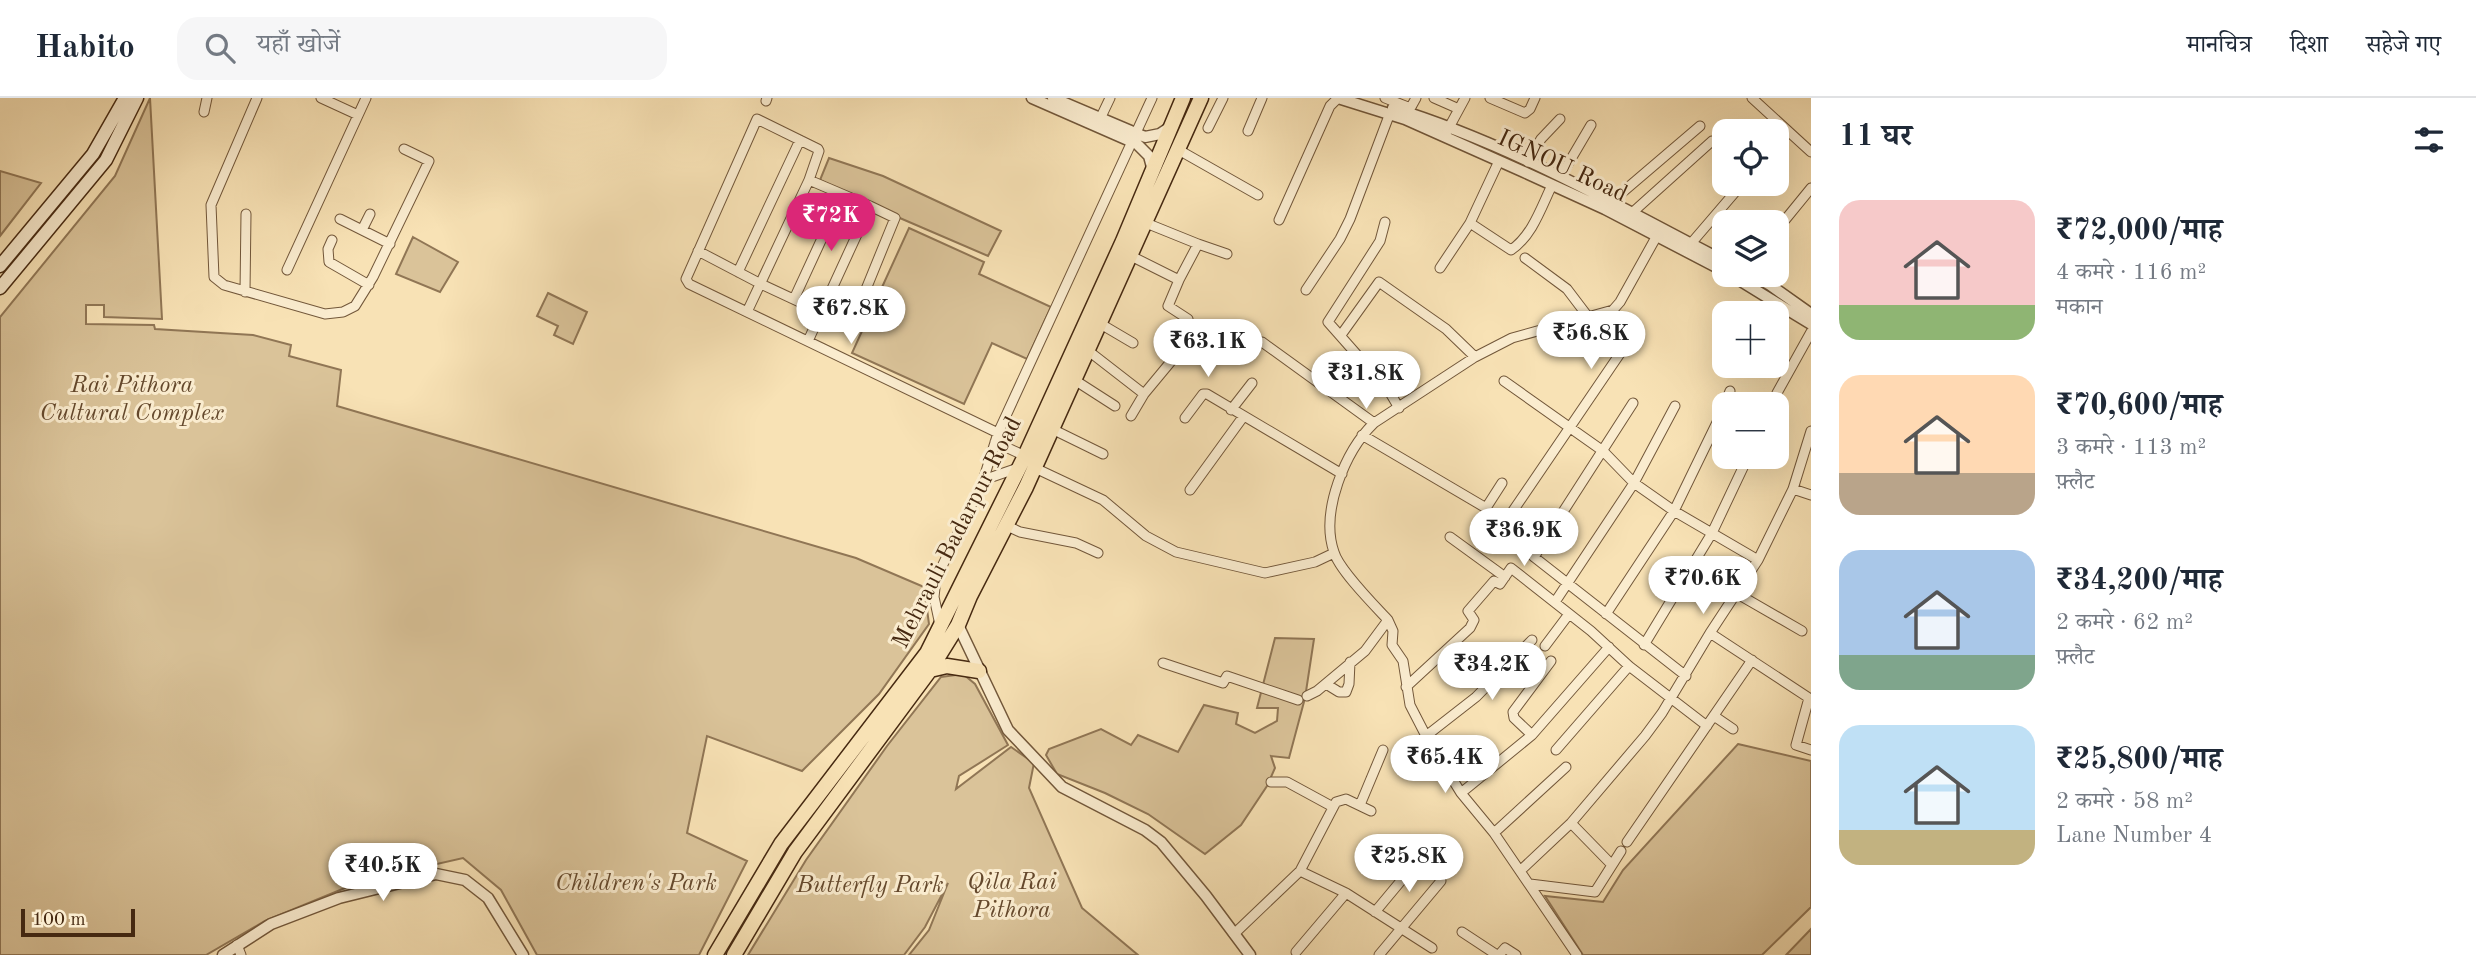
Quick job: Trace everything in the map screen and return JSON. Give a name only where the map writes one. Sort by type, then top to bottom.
[{"type":"main road","points":[[0,288],[106,160],[137,98]]},
{"type":"main road","name":"Mehrauli Badarpur Road","points":[[715,955],[780,844],[927,653],[1027,464],[1082,346],[1152,167],[1183,98]]},
{"type":"main road","name":"Mehrauli Badarpur Road","points":[[734,955],[795,852],[930,670],[958,625],[970,596],[1007,526],[1027,464],[1052,429],[1073,379],[1082,346],[1099,323],[1201,98]]},
{"type":"main road","points":[[0,266],[93,154],[123,99]]},
{"type":"main road","points":[[930,670],[947,666],[979,671]]},
{"type":"street","points":[[204,112],[207,98]]},
{"type":"street","points":[[257,98],[219,184],[211,210],[214,277],[219,283],[325,314],[343,312],[355,306],[390,244],[429,161],[404,149]]},
{"type":"street","points":[[321,98],[358,115]]},
{"type":"street","points":[[287,270],[366,98]]},
{"type":"street","points":[[1054,98],[1134,137],[1146,151],[1152,167]]},
{"type":"street","points":[[1100,119],[1110,98]]},
{"type":"street","points":[[940,627],[934,597],[936,579],[982,484],[996,438],[1152,98]]},
{"type":"street","points":[[1208,128],[1223,98]]},
{"type":"street","points":[[1248,131],[1262,98]]},
{"type":"street","points":[[1279,220],[1330,106],[1338,98]]},
{"type":"street","name":"IGNOU Road","points":[[1338,98],[1390,113],[1528,162],[1633,212],[1658,233]]},
{"type":"street","name":"IGNOU Road","points":[[1362,98],[1446,132],[1499,161],[1712,256]]},
{"type":"street","points":[[1385,98],[1408,107],[1411,107],[1416,98]]},
{"type":"street","points":[[1446,132],[1465,98]]},
{"type":"street","points":[[1490,98],[1524,113],[1530,109],[1535,98]]},
{"type":"street","points":[[1752,98],[1811,152]]},
{"type":"street","points":[[1039,99],[1134,137],[1150,137],[1169,128]]},
{"type":"street","points":[[1439,99],[1459,109]]},
{"type":"street","points":[[1306,290],[1350,219],[1390,113]]},
{"type":"street","points":[[747,312],[809,180],[819,150],[757,119],[686,279],[689,284],[747,312],[808,341],[996,438],[1027,464],[1103,500],[1146,536],[1165,547],[1265,573],[1315,562],[1334,553]]},
{"type":"street","points":[[1528,162],[1541,139],[1560,119]]},
{"type":"street","points":[[1561,176],[1591,125]]},
{"type":"street","points":[[1611,202],[1700,126]]},
{"type":"street","points":[[738,272],[800,140]]},
{"type":"street","points":[[1633,212],[1712,141]]},
{"type":"street","points":[[1177,149],[1258,195]]},
{"type":"street","points":[[1440,268],[1470,223],[1499,161]]},
{"type":"street","points":[[698,251],[851,326],[895,218],[809,180]]},
{"type":"street","points":[[1470,223],[1511,250],[1520,243],[1532,226],[1552,185]]},
{"type":"street","points":[[1789,215],[1811,188]]},
{"type":"street","points":[[794,299],[842,195]]},
{"type":"street","points":[[1688,247],[1732,196]]},
{"type":"street","points":[[808,341],[870,206]]},
{"type":"street","points":[[245,292],[246,214]]},
{"type":"street","points":[[362,230],[370,214]]},
{"type":"street","points":[[340,219],[390,244]]},
{"type":"street","points":[[1385,222],[1380,241],[1329,318],[1329,323],[1389,391],[1399,408]]},
{"type":"street","points":[[1146,223],[1227,254]]},
{"type":"street","points":[[1573,954],[1530,884],[1494,833],[1461,793],[1426,736],[1410,705],[1403,661],[1392,645],[1393,631],[1388,620],[1334,553],[1330,512],[1348,457],[1362,435],[1374,423],[1475,357],[1512,338],[1589,318],[1617,307],[1658,233]]},
{"type":"street","points":[[332,240],[328,249],[329,262],[369,285]]},
{"type":"street","points":[[1188,319],[1168,306],[1198,244]]},
{"type":"street","name":"IGNOU Road","points":[[1688,247],[1712,263]]},
{"type":"street","points":[[1131,256],[1179,280]]},
{"type":"street","points":[[1525,258],[1567,289],[1589,318]]},
{"type":"street","points":[[1341,335],[1379,282],[1446,329],[1475,357]]},
{"type":"street","points":[[1752,287],[1811,324]]},
{"type":"street","points":[[1766,297],[1774,287],[1811,314]]},
{"type":"street","points":[[1099,323],[1133,343]]},
{"type":"street","points":[[1502,527],[1636,330]]},
{"type":"street","points":[[1778,392],[1811,332]]},
{"type":"street","points":[[1262,342],[1374,423]]},
{"type":"street","points":[[1082,346],[1144,394]]},
{"type":"street","points":[[1130,416],[1144,394],[1183,347]]},
{"type":"street","points":[[1338,397],[1358,374]]},
{"type":"street","points":[[1073,379],[1115,406]]},
{"type":"street","points":[[1504,381],[1604,451],[1634,483],[1674,511],[1758,560]]},
{"type":"street","points":[[1231,410],[1252,383]]},
{"type":"street","points":[[1185,418],[1205,393],[1342,474]]},
{"type":"street","points":[[1534,557],[1633,403]]},
{"type":"street","points":[[1555,602],[1634,483],[1675,406]]},
{"type":"street","points":[[1190,490],[1243,417]]},
{"type":"street","points":[[1052,429],[1102,454]]},
{"type":"street","points":[[1520,871],[1571,823],[1645,736],[1686,676],[1710,633],[1758,560],[1793,489],[1811,431]]},
{"type":"street","points":[[1606,614],[1674,511],[1712,433]]},
{"type":"street","points":[[1362,435],[1486,508],[1534,557],[1686,676]]},
{"type":"street","points":[[982,484],[989,478],[1027,464]]},
{"type":"street","points":[[1644,645],[1713,533],[1742,469]]},
{"type":"street","points":[[1486,508],[1502,484]]},
{"type":"street","points":[[1793,489],[1811,495]]},
{"type":"street","points":[[1007,526],[1020,532],[1076,542],[1098,553]]},
{"type":"street","points":[[1450,537],[1505,577]]},
{"type":"street","points":[[1406,687],[1470,628],[1474,620],[1468,611],[1494,581],[1500,584],[1511,568],[1629,666],[1707,726]]},
{"type":"street","points":[[1735,593],[1802,631]]},
{"type":"street","points":[[1545,646],[1569,614]]},
{"type":"street","points":[[1163,663],[1223,683],[1227,676],[1303,698],[1326,684],[1364,651],[1388,620]]},
{"type":"street","points":[[958,625],[1005,726],[1062,787],[1145,830],[1161,842],[1251,955]]},
{"type":"street","points":[[1710,633],[1809,698],[1796,745],[1811,750]]},
{"type":"street","points":[[1426,736],[1476,697],[1532,640]]},
{"type":"street","points":[[1461,793],[1532,735],[1609,647]]},
{"type":"street","points":[[1628,842],[1752,660]]},
{"type":"street","points":[[1532,735],[1514,718],[1513,712],[1551,661]]},
{"type":"street","points":[[1326,684],[1339,692],[1346,692],[1350,662]]},
{"type":"street","points":[[1556,750],[1629,666]]},
{"type":"street","points":[[1714,716],[1733,729]]},
{"type":"street","points":[[1360,805],[1382,750]]},
{"type":"street","points":[[1432,773],[1443,764]]},
{"type":"street","points":[[1494,833],[1566,767]]},
{"type":"street","points":[[1271,782],[1287,782],[1333,807]]},
{"type":"street","points":[[1234,934],[1300,871],[1336,802],[1346,799],[1371,811]]},
{"type":"street","points":[[1571,823],[1612,865]]},
{"type":"street","points":[[1375,912],[1435,840]]},
{"type":"street","points":[[1530,884],[1595,892],[1621,851]]},
{"type":"street","points":[[1300,871],[1346,893],[1432,948]]},
{"type":"street","points":[[223,955],[239,950],[271,924],[339,898],[436,874],[465,880],[482,893],[499,912],[523,955]]},
{"type":"street","points":[[1379,955],[1441,881]]},
{"type":"street","points":[[1296,952],[1346,893]]},
{"type":"street","points":[[1462,932],[1498,955],[1505,948],[1516,955]]},
{"type":"green space","points":[[150,98],[162,319],[104,317],[104,305],[86,305],[86,324],[154,325],[155,329],[253,335],[291,345],[289,356],[341,370],[337,406],[856,558],[924,587],[929,624],[879,694],[802,771],[707,736],[687,833],[747,861],[699,955],[537,955],[501,890],[463,858],[362,881],[265,921],[206,955],[0,955],[0,317],[115,176]]},
{"type":"green space","points":[[829,158],[883,176],[1001,231],[988,256],[858,200],[820,180]]},
{"type":"green space","points":[[0,171],[41,183],[0,236]]},
{"type":"green space","points":[[909,228],[984,262],[979,274],[1051,307],[1027,359],[992,343],[964,404],[852,353]]},
{"type":"green space","points":[[413,237],[458,262],[440,292],[396,274]]},
{"type":"green space","points":[[548,293],[587,312],[573,344],[554,335],[558,326],[537,316]]},
{"type":"green space","points":[[1275,638],[1314,639],[1305,698],[1289,758],[1271,756],[1275,768],[1267,786],[1241,825],[1205,854],[1148,814],[1057,774],[1046,755],[1049,749],[1101,729],[1131,745],[1138,735],[1178,752],[1204,705],[1238,713],[1236,724],[1255,733],[1277,721],[1278,708],[1257,708]]},
{"type":"green space","name":"Butterfly Park","points":[[963,674],[975,684],[1008,745],[959,776],[956,789],[1011,747],[1034,763],[1029,788],[1082,908],[1138,955],[909,955],[929,930],[948,883],[925,927],[904,955],[748,955],[806,860],[887,746],[941,677]]},
{"type":"green space","points":[[1738,744],[1811,761],[1811,907],[1762,955],[1583,955],[1545,896],[1603,902],[1623,870]]},
{"type":"green space","points":[[1811,929],[1811,955],[1786,955]]},
{"type":"park label","name":"Rai Pithora Cultural Complex","points":[[132,400]]},
{"type":"park label","name":"Children's Park","points":[[636,884]]},
{"type":"park label","name":"Qila Rai Pithora","points":[[1012,897]]}]
